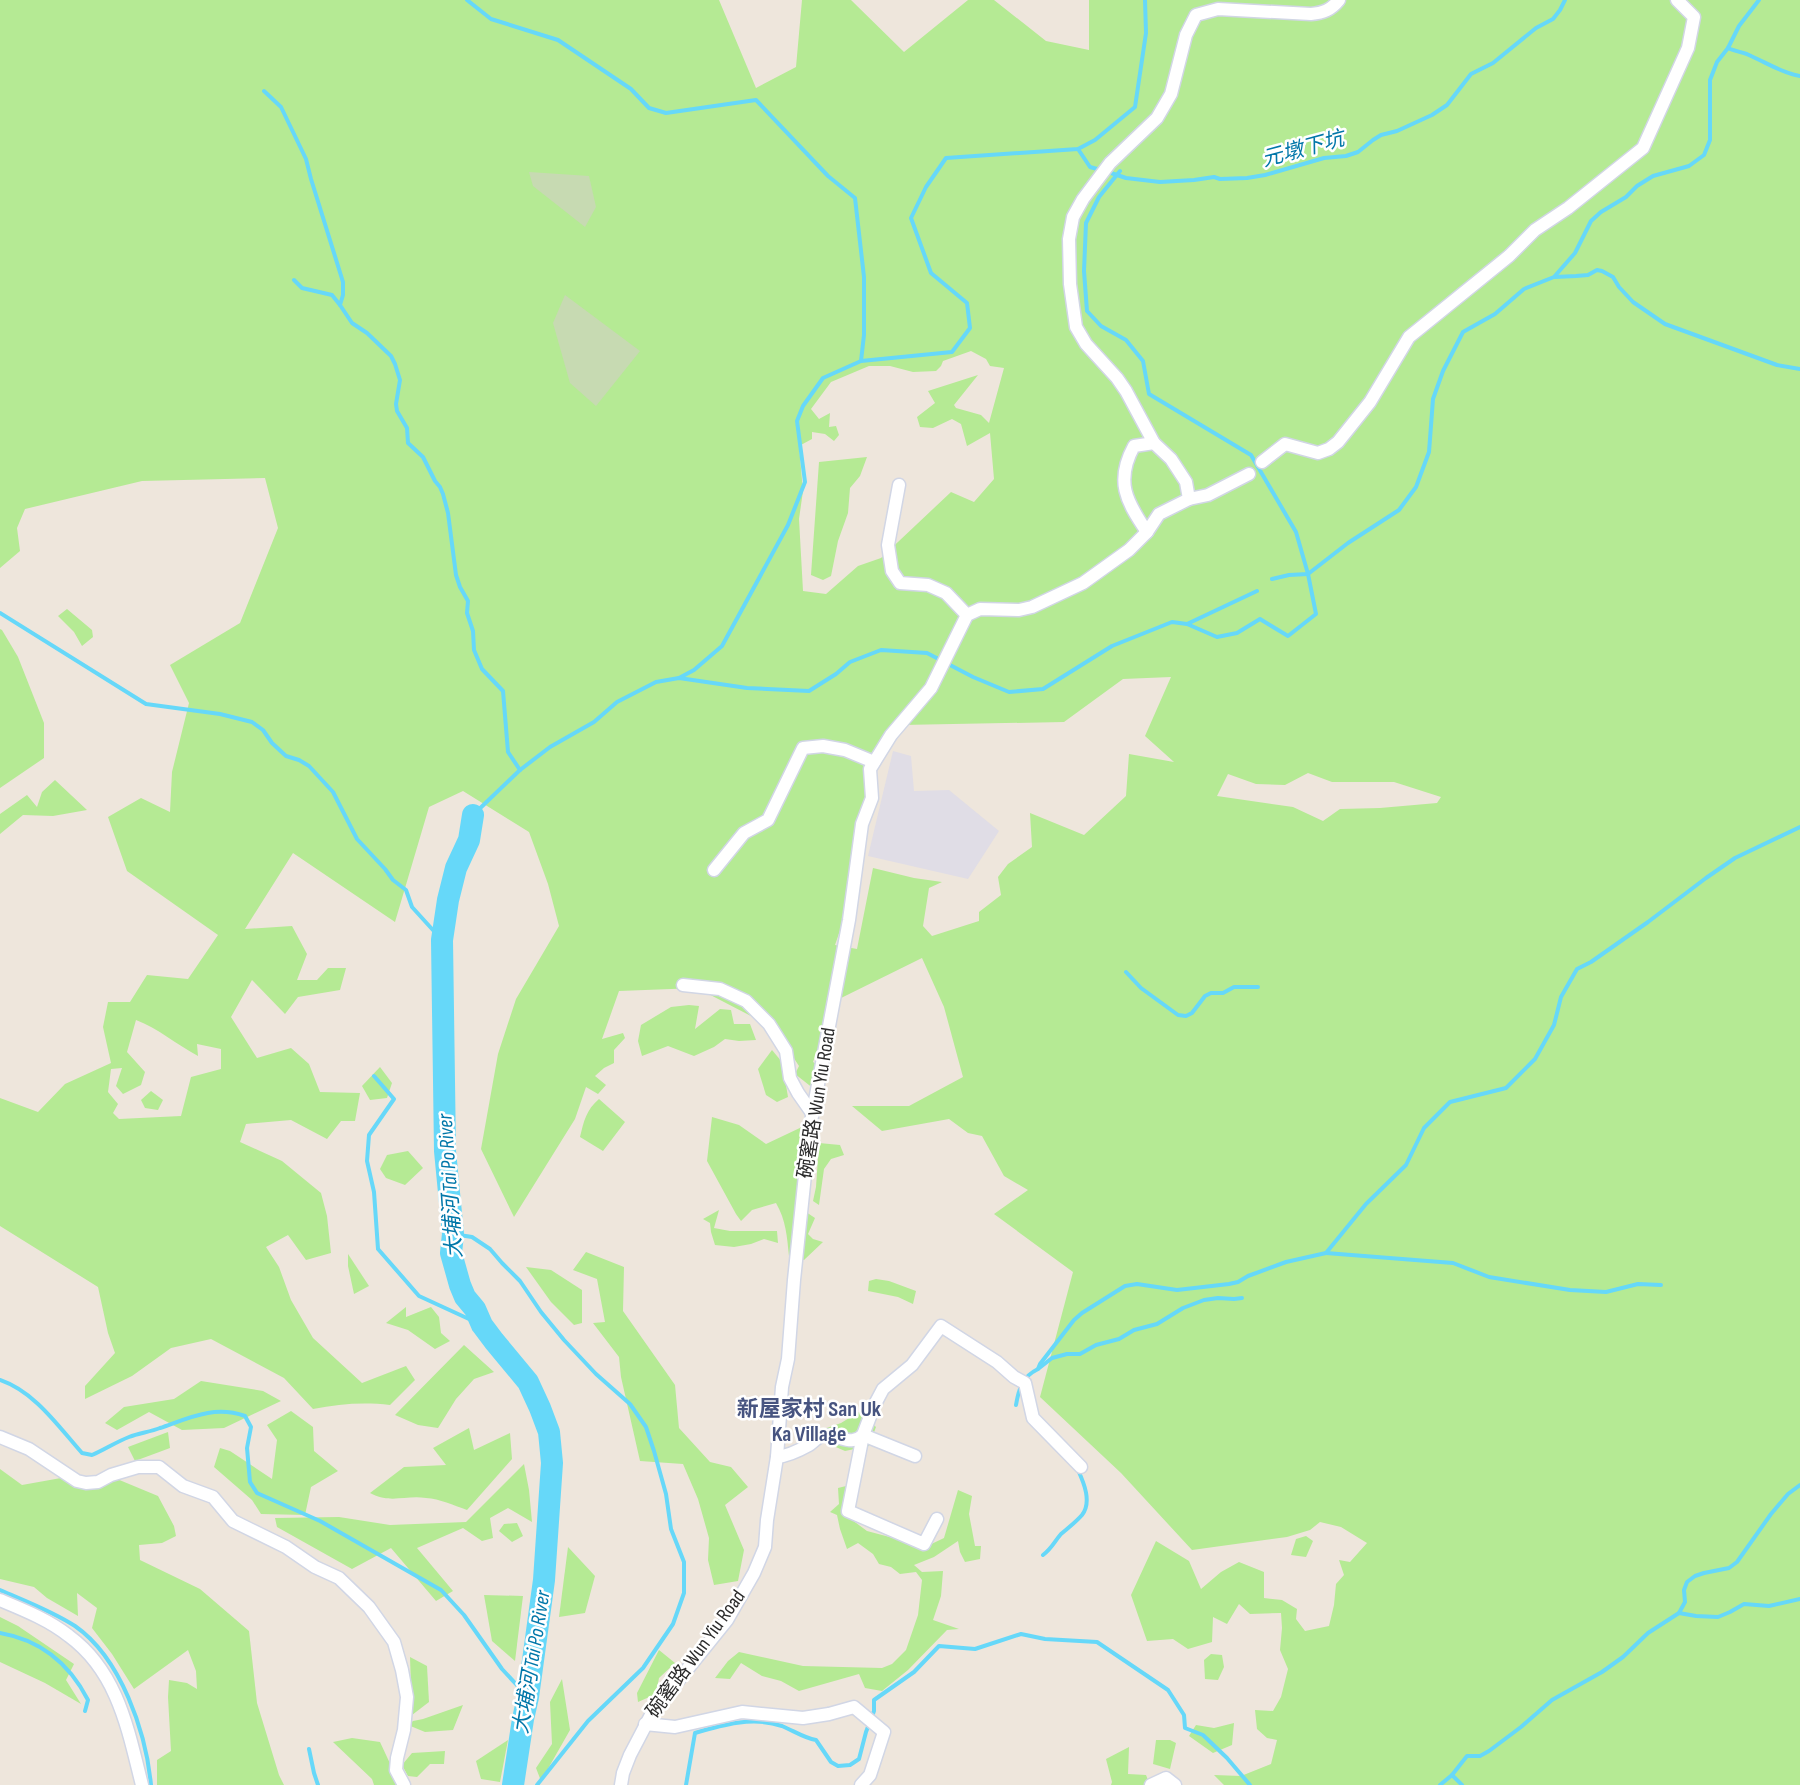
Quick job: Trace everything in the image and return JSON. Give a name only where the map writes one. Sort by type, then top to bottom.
[{"type":"street","points":[[1189,499],[1186,482],[1178,469],[1154,442],[1126,391],[1086,344],[1076,327],[1070,284],[1069,239],[1073,217],[1083,199],[1110,163],[1157,118],[1171,94],[1186,35],[1196,15],[1218,9],[1324,13],[1339,0]]},
{"type":"street","points":[[1262,462],[1285,444],[1318,453],[1338,442],[1370,402],[1409,337],[1509,256],[1535,230],[1568,208],[1643,148],[1688,48],[1694,17],[1677,0]]},
{"type":"street","points":[[1147,532],[1127,499],[1124,473],[1127,459],[1134,446],[1154,442]]},
{"type":"street","points":[[899,485],[888,545],[892,571],[900,583],[928,585],[946,593],[967,615],[980,609],[1019,610],[1032,607],[1083,583],[1130,550],[1147,532],[1159,513],[1189,499],[1209,495],[1249,474]]},
{"type":"street","name":"碗窰路 Wun Yiu Road","points":[[621,1785],[630,1755],[645,1724],[727,1620],[754,1573],[765,1547],[777,1457],[782,1387],[788,1359],[812,1113],[849,920],[862,824],[872,798],[870,769],[891,735],[931,688],[967,615]]},
{"type":"street","points":[[714,870],[744,833],[768,820],[803,748],[823,746],[845,750],[874,762]]},
{"type":"street","points":[[683,985],[720,989],[746,1001],[770,1024],[786,1051],[790,1078],[812,1113]]},
{"type":"street","points":[[938,1519],[924,1544],[848,1511],[863,1435],[874,1406],[883,1389],[912,1365],[941,1326],[997,1362],[1019,1380],[1033,1418],[1081,1467]]},
{"type":"street","points":[[777,1457],[809,1445],[820,1437],[830,1435],[853,1441],[863,1435]]},
{"type":"street","points":[[863,1435],[915,1456]]},
{"type":"street","points":[[0,1437],[29,1449],[77,1481],[86,1483],[98,1482],[111,1475],[138,1467],[159,1467],[183,1486],[213,1497],[233,1521],[286,1546],[315,1567],[339,1578],[369,1607],[394,1642],[407,1697],[404,1730],[396,1770],[404,1785]]},
{"type":"street","points":[[0,1600],[41,1618],[69,1635],[102,1668],[110,1681],[123,1714],[142,1785]]},
{"type":"street","points":[[645,1724],[675,1727],[742,1712],[803,1718],[854,1707],[884,1732],[870,1775],[861,1785]]},
{"type":"street","points":[[1151,1785],[1166,1778],[1175,1785]]},
{"type":"shaded area","points":[[893,751],[911,756],[914,791],[949,790],[999,831],[968,879],[868,856]]},
{"type":"green space","points":[[0,0],[719,0],[756,88],[796,67],[802,0],[851,0],[904,52],[968,0],[994,0],[1046,41],[1089,50],[1089,0],[1800,0],[1800,1785],[1224,1785],[1214,1775],[1241,1776],[1271,1764],[1277,1740],[1267,1738],[1257,1729],[1255,1710],[1273,1711],[1281,1697],[1288,1669],[1280,1650],[1281,1613],[1250,1614],[1239,1604],[1227,1624],[1213,1617],[1212,1642],[1188,1649],[1173,1639],[1147,1641],[1131,1595],[1156,1541],[1189,1561],[1201,1589],[1221,1572],[1239,1562],[1264,1572],[1264,1598],[1282,1600],[1297,1609],[1296,1619],[1305,1631],[1329,1626],[1336,1584],[1344,1575],[1339,1560],[1350,1562],[1367,1543],[1341,1527],[1320,1522],[1310,1530],[1287,1537],[1192,1550],[1121,1473],[1040,1397],[1073,1272],[994,1214],[1028,1190],[1004,1176],[982,1136],[968,1133],[949,1119],[882,1131],[852,1106],[909,1106],[963,1077],[944,1007],[922,958],[835,1001],[813,1062],[827,1071],[823,1096],[795,1074],[799,1066],[774,1028],[697,988],[619,991],[602,1039],[623,1033],[625,1038],[614,1050],[614,1063],[595,1076],[606,1085],[598,1094],[586,1087],[575,1119],[514,1217],[481,1149],[498,1054],[516,999],[559,926],[548,884],[529,832],[463,791],[429,807],[395,922],[293,853],[245,929],[292,926],[307,954],[297,980],[317,980],[328,968],[346,968],[340,990],[298,997],[285,1014],[252,980],[231,1017],[257,1058],[291,1048],[309,1064],[320,1092],[360,1093],[355,1121],[341,1121],[327,1139],[291,1120],[246,1124],[240,1142],[282,1161],[321,1193],[327,1216],[331,1253],[306,1260],[288,1235],[266,1247],[279,1267],[291,1300],[313,1338],[362,1383],[406,1366],[415,1380],[390,1405],[351,1404],[313,1409],[284,1378],[211,1339],[171,1348],[132,1376],[85,1399],[85,1386],[115,1353],[98,1287],[0,1226],[0,1098],[38,1112],[65,1084],[111,1063],[103,1027],[108,1002],[130,1002],[147,975],[188,979],[218,935],[127,871],[108,817],[141,798],[170,812],[172,772],[189,703],[170,665],[240,623],[278,528],[265,478],[142,481],[25,509],[17,528],[20,551],[0,568]],"holes":[[[971,351],[986,359],[990,366],[1004,368],[989,423],[981,415],[956,408],[954,405],[978,375],[928,391],[935,403],[917,417],[920,427],[933,428],[952,419],[961,424],[967,446],[990,433],[994,479],[974,502],[951,492],[881,558],[858,566],[826,594],[803,591],[799,519],[803,491],[799,446],[812,439],[812,432],[825,434],[834,441],[839,435],[836,426],[829,427],[830,413],[819,419],[811,409],[831,382],[869,366],[890,366],[913,372],[936,371],[943,361]],[[1171,677],[1145,736],[1174,762],[1129,754],[1126,796],[1084,835],[1030,813],[1032,847],[1008,864],[998,877],[1001,895],[979,912],[979,921],[932,936],[923,926],[929,888],[942,882],[873,868],[857,949],[835,945],[859,875],[876,766],[901,725],[1064,722],[1123,679]],[[1308,773],[1332,782],[1394,782],[1441,797],[1437,803],[1340,809],[1323,821],[1293,807],[1217,796],[1228,774],[1256,784],[1285,785]],[[136,1020],[152,1027],[198,1056],[197,1044],[221,1049],[221,1069],[191,1077],[181,1116],[119,1119],[113,1113],[118,1104],[108,1092],[111,1069],[122,1068],[116,1086],[123,1094],[141,1085],[145,1072],[127,1052]]]},
{"type":"green space","points":[[529,172],[589,176],[596,207],[585,227],[533,186]]},
{"type":"green space","points":[[565,295],[640,351],[596,406],[570,383],[553,323]]},
{"type":"green space","points":[[867,457],[860,476],[850,488],[848,513],[838,541],[831,576],[823,580],[811,575],[819,462]]},
{"type":"green space","points":[[67,609],[92,630],[93,637],[82,646],[74,632],[58,616]]},
{"type":"green space","points":[[0,629],[18,657],[44,723],[44,758],[0,788]]},
{"type":"green space","points":[[55,780],[87,810],[53,816],[23,815],[0,834],[0,814],[27,795],[37,807],[42,792]]},
{"type":"green space","points":[[699,1006],[695,1029],[720,1009],[731,1010],[734,1024],[750,1024],[756,1040],[725,1039],[694,1056],[668,1046],[642,1056],[638,1041],[641,1025],[671,1007]]},
{"type":"green space","points":[[772,1050],[782,1062],[788,1097],[777,1102],[766,1095],[758,1069]]},
{"type":"green space","points":[[380,1067],[392,1083],[387,1098],[370,1100],[362,1086]]},
{"type":"green space","points":[[151,1091],[163,1100],[158,1110],[145,1108],[141,1100]]},
{"type":"green space","points":[[599,1099],[625,1122],[603,1151],[580,1137],[588,1112]]},
{"type":"green space","points":[[712,1117],[739,1125],[766,1144],[804,1126],[806,1212],[815,1218],[808,1234],[813,1239],[823,1242],[804,1260],[789,1256],[784,1222],[776,1203],[752,1210],[741,1221],[736,1214],[707,1161]]},
{"type":"green space","points":[[819,1143],[840,1145],[844,1155],[831,1159],[824,1169],[819,1205],[813,1201]]},
{"type":"green space","points":[[408,1151],[423,1168],[405,1185],[386,1178],[380,1169],[387,1155]]},
{"type":"green space","points":[[719,1210],[714,1228],[730,1231],[777,1231],[778,1243],[764,1239],[734,1247],[715,1245],[710,1223],[703,1219]]},
{"type":"green space","points":[[586,1252],[624,1267],[623,1311],[675,1385],[679,1428],[710,1462],[731,1467],[748,1487],[725,1505],[744,1550],[738,1581],[714,1585],[708,1560],[709,1538],[698,1499],[683,1464],[640,1461],[621,1377],[619,1357],[593,1323],[605,1322],[597,1279],[573,1270]]},
{"type":"green space","points":[[348,1254],[369,1286],[354,1294],[348,1266]]},
{"type":"green space","points":[[526,1267],[551,1270],[582,1290],[582,1323],[574,1325],[551,1302]]},
{"type":"green space","points":[[876,1279],[889,1281],[916,1291],[913,1304],[898,1297],[868,1291],[869,1281]]},
{"type":"green space","points":[[406,1307],[406,1317],[431,1307],[439,1317],[441,1333],[450,1341],[435,1349],[408,1330],[386,1323]]},
{"type":"green space","points":[[464,1345],[494,1372],[474,1379],[456,1399],[438,1428],[418,1425],[395,1415]]},
{"type":"green space","points":[[201,1381],[263,1391],[281,1401],[224,1428],[182,1430],[149,1412],[117,1430],[105,1423],[124,1407],[174,1399]]},
{"type":"green space","points":[[291,1411],[313,1427],[314,1451],[338,1471],[311,1487],[305,1515],[261,1514],[252,1500],[214,1467],[220,1448],[230,1451],[272,1479],[277,1440],[267,1425]]},
{"type":"green space","points":[[859,1412],[876,1427],[869,1446],[845,1451],[822,1441],[824,1429],[841,1423]]},
{"type":"green space","points":[[469,1428],[474,1450],[510,1433],[512,1459],[467,1510],[431,1499],[418,1497],[391,1499],[370,1493],[404,1467],[446,1465],[433,1448]]},
{"type":"green space","points":[[168,1432],[170,1448],[135,1461],[128,1447]]},
{"type":"green space","points":[[524,1464],[532,1522],[508,1508],[490,1518],[493,1538],[482,1541],[463,1528],[417,1548],[453,1591],[436,1601],[391,1548],[352,1569],[277,1527],[275,1518],[339,1517],[390,1525],[466,1522]]},
{"type":"green space","points":[[0,1469],[22,1485],[61,1478],[117,1479],[158,1496],[174,1526],[176,1536],[162,1543],[139,1545],[140,1560],[200,1589],[249,1631],[257,1703],[284,1785],[157,1785],[157,1760],[171,1751],[169,1680],[187,1683],[197,1689],[196,1671],[188,1650],[134,1689],[92,1628],[97,1608],[77,1593],[78,1616],[47,1598],[34,1587],[0,1579]]},
{"type":"green space","points":[[846,1486],[849,1493],[844,1514],[867,1531],[912,1543],[921,1549],[944,1538],[958,1490],[972,1496],[969,1514],[975,1546],[981,1546],[980,1559],[965,1562],[958,1541],[934,1557],[914,1565],[922,1572],[943,1571],[941,1596],[933,1620],[959,1629],[947,1630],[908,1670],[882,1691],[865,1688],[859,1674],[799,1691],[781,1681],[762,1676],[741,1663],[730,1679],[715,1678],[728,1661],[739,1652],[803,1666],[882,1668],[892,1664],[906,1650],[918,1615],[922,1580],[916,1572],[900,1574],[891,1567],[879,1564],[873,1554],[858,1543],[847,1549],[837,1515],[830,1512],[839,1504],[838,1488]]},
{"type":"green space","points":[[517,1523],[523,1536],[512,1542],[499,1531],[504,1524]]},
{"type":"green space","points":[[1306,1536],[1313,1541],[1306,1557],[1291,1555],[1296,1539]]},
{"type":"green space","points":[[568,1547],[595,1576],[585,1613],[559,1617]]},
{"type":"green space","points":[[484,1595],[523,1596],[515,1661],[492,1641]]},
{"type":"green space","points":[[0,1617],[18,1626],[74,1664],[66,1680],[81,1704],[45,1683],[0,1662]]},
{"type":"green space","points":[[659,1650],[675,1663],[659,1678],[656,1694],[638,1702],[637,1693]]},
{"type":"green space","points":[[1211,1654],[1222,1655],[1224,1667],[1218,1680],[1205,1679],[1204,1660]]},
{"type":"green space","points":[[410,1657],[427,1666],[429,1702],[412,1715]]},
{"type":"green space","points":[[562,1679],[570,1730],[541,1781],[536,1768],[552,1744],[550,1702]]},
{"type":"green space","points":[[463,1705],[453,1730],[425,1732],[408,1725],[413,1721]]},
{"type":"green space","points":[[1234,1723],[1232,1745],[1213,1753],[1189,1736],[1196,1725],[1214,1728]]},
{"type":"green space","points":[[352,1738],[380,1742],[400,1785],[374,1785],[372,1779],[333,1742]]},
{"type":"green space","points":[[508,1740],[500,1782],[481,1779],[476,1761]]},
{"type":"green space","points":[[1156,1740],[1170,1740],[1176,1743],[1170,1769],[1153,1764]]},
{"type":"green space","points":[[1129,1747],[1128,1774],[1146,1775],[1150,1785],[1111,1785],[1106,1759]]},
{"type":"green space","points":[[445,1751],[444,1764],[430,1764],[417,1777],[408,1776],[402,1765],[412,1753]]},
{"type":"waterway","points":[[467,0],[491,19],[558,40],[631,89],[649,108],[666,113],[756,100],[828,176],[855,198],[864,277],[864,335],[861,361]]},
{"type":"waterway","points":[[679,678],[694,670],[722,646],[788,525],[805,482],[797,421],[803,406],[823,378],[861,361],[952,352],[970,328],[967,303],[931,273],[911,218],[926,187],[946,158],[1078,149],[1095,140],[1135,107],[1146,33],[1145,0]]},
{"type":"waterway","name":"元墩下坑","points":[[1108,172],[1126,178],[1160,182],[1214,177],[1220,179],[1247,178],[1324,158],[1346,156],[1358,152],[1381,135],[1397,131],[1432,115],[1447,105],[1471,74],[1493,63],[1536,28],[1553,19],[1565,0]]},
{"type":"waterway","points":[[1272,579],[1308,574],[1348,543],[1399,510],[1416,487],[1429,452],[1433,399],[1443,371],[1463,332],[1495,314],[1524,289],[1554,277],[1575,253],[1591,221],[1601,212],[1626,197],[1637,186],[1653,176],[1689,166],[1704,155],[1710,140],[1710,80],[1717,62],[1728,48],[1739,26],[1759,0]]},
{"type":"waterway","points":[[1728,48],[1800,76]]},
{"type":"waterway","points":[[264,91],[281,107],[306,159],[343,282],[340,305],[352,323],[367,333],[391,356],[395,364],[400,380],[397,411],[407,428],[408,443],[423,457],[443,494],[448,513],[456,575],[468,601],[467,613],[473,631],[474,650],[482,669],[503,691],[508,752],[520,770]]},
{"type":"waterway","name":"元墩下坑","points":[[1078,149],[1090,167],[1101,170]]},
{"type":"waterway","points":[[1120,171],[1099,197],[1086,223],[1084,271],[1087,311],[1101,326],[1126,340],[1143,361],[1149,394],[1251,455],[1296,532],[1316,614],[1288,636],[1260,619],[1237,633],[1217,637],[1187,624]]},
{"type":"waterway","points":[[1555,277],[1588,275],[1597,270],[1602,271],[1613,277],[1633,302],[1665,324],[1777,365],[1800,369]]},
{"type":"waterway","points":[[294,280],[302,288],[332,295],[340,305]]},
{"type":"waterway","points":[[473,815],[520,770],[550,747],[594,722],[617,702],[656,682],[679,678],[747,688],[809,691],[850,662],[881,650],[927,653],[973,677],[1009,692],[1043,689],[1112,646],[1172,622],[1187,624],[1257,591]]},
{"type":"waterway","points":[[0,613],[146,704],[220,714],[252,722],[263,730],[272,743],[286,756],[309,766],[333,792],[357,839],[393,880],[406,890],[412,907],[442,940]]},
{"type":"waterway","name":"大埔河 Tai Po River","points":[[473,815],[469,840],[456,868],[448,900],[442,940],[445,1151],[453,1234],[451,1253],[465,1297],[475,1309],[482,1325],[528,1382],[549,1432],[552,1463],[544,1580],[513,1785]]},
{"type":"waterway","points":[[1016,1405],[1025,1379],[1038,1369],[1074,1320],[1125,1286],[1137,1284],[1177,1290],[1229,1284],[1286,1262],[1326,1253],[1366,1204],[1406,1165],[1424,1128],[1450,1102],[1506,1088],[1535,1059],[1554,1025],[1561,997],[1577,969],[1591,962],[1648,922],[1735,858],[1800,827]]},
{"type":"waterway","points":[[1126,972],[1141,988],[1178,1015],[1186,1016],[1192,1013],[1205,996],[1211,993],[1223,993],[1234,987],[1258,987]]},
{"type":"waterway","points":[[374,1076],[394,1099],[369,1135],[367,1161],[374,1192],[378,1249],[419,1296],[482,1325]]},
{"type":"waterway","points":[[453,1234],[472,1237],[490,1249],[520,1281],[564,1340],[596,1374],[630,1404],[646,1427],[666,1494],[671,1529],[684,1562],[684,1593],[673,1624],[643,1668],[588,1721],[537,1785]]},
{"type":"waterway","points":[[1326,1253],[1453,1263],[1489,1277],[1570,1290],[1606,1292],[1638,1284],[1661,1285]]},
{"type":"waterway","points":[[1038,1369],[1052,1358],[1067,1354],[1080,1354],[1096,1345],[1119,1339],[1134,1330],[1157,1324],[1183,1308],[1204,1300],[1242,1298]]},
{"type":"waterway","points":[[0,1380],[13,1385],[35,1401],[82,1453],[92,1455],[129,1437],[202,1414],[223,1412],[245,1416],[251,1427],[247,1448],[250,1482],[257,1493],[320,1521],[441,1590],[464,1615],[502,1669],[528,1697]]},
{"type":"waterway","points":[[1043,1555],[1061,1534],[1080,1518],[1085,1510],[1086,1492],[1078,1470]]},
{"type":"waterway","points":[[1440,1785],[1452,1775],[1467,1756],[1480,1756],[1489,1751],[1552,1700],[1602,1672],[1623,1657],[1648,1633],[1679,1613],[1685,1602],[1684,1590],[1687,1582],[1695,1576],[1729,1568],[1737,1562],[1771,1514],[1788,1494],[1800,1485]]},
{"type":"waterway","points":[[0,1590],[48,1611],[75,1626],[106,1657],[118,1676],[137,1720],[151,1785]]},
{"type":"waterway","points":[[1679,1613],[1718,1617],[1744,1604],[1769,1606],[1800,1599]]},
{"type":"waterway","points":[[0,1633],[28,1641],[63,1664],[88,1700],[85,1711]]},
{"type":"waterway","points":[[686,1785],[695,1733],[738,1723],[760,1722],[782,1726],[816,1740],[831,1762],[838,1766],[850,1765],[859,1759],[874,1711],[874,1700],[914,1672],[939,1646],[975,1649],[1021,1634],[1045,1639],[1097,1642],[1168,1690],[1184,1715],[1185,1728],[1203,1735],[1250,1785]]},
{"type":"waterway","points":[[309,1749],[318,1785]]},
{"type":"waterway","points":[[1452,1775],[1462,1785]]},
{"type":"district","name":"新屋家村 San Uk Ka Village","points":[[809,1422]]}]
